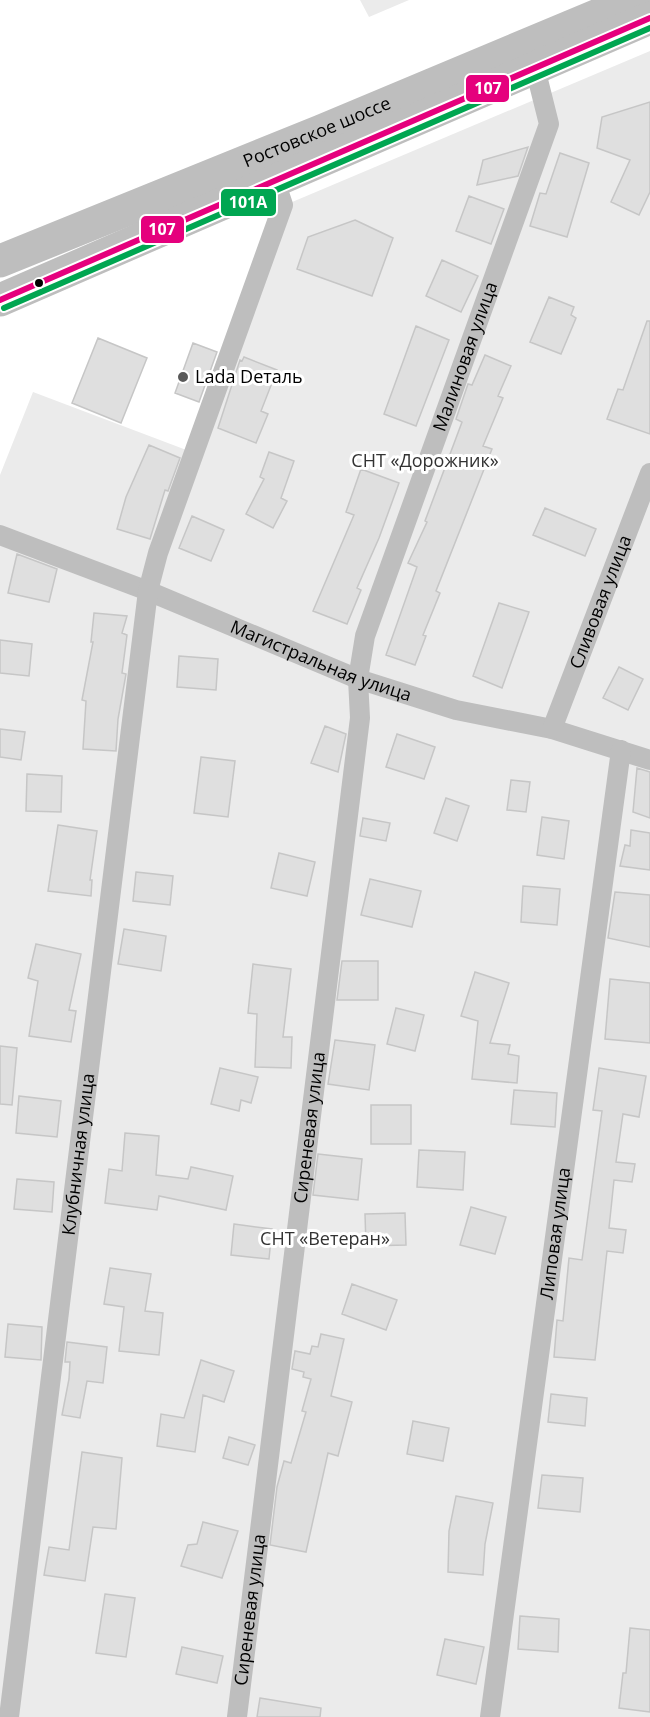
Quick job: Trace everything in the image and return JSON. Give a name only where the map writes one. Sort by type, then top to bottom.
[{"type":"highway","name":"Ростовское шоссе","points":[[0,261],[321,131],[634,0]]},
{"type":"highway","name":"Ростовское шоссе","points":[[0,300],[650,18]]},
{"type":"street","name":"Малиновая улица","points":[[358,679],[365,636],[549,124],[535,68]]},
{"type":"street","name":"Клубничная улица","points":[[9,1717],[148,591],[158,553],[284,206],[275,181]]},
{"type":"street","name":"Сливовая улица","points":[[552,729],[650,473]]},
{"type":"street","name":"Магистральная улица","points":[[0,535],[148,591],[358,679],[456,710],[552,729],[650,760]]},
{"type":"street","name":"Сиреневая улица","points":[[237,1717],[358,730],[358,679]]},
{"type":"street","name":"Липовая улица","points":[[490,1717],[621,750]]},
{"type":"green space","points":[[360,0],[409,0],[369,17]]},
{"type":"green space","name":"СНТ «Ветеран»","points":[[650,51],[650,1717],[0,1717],[0,475],[33,392],[189,451],[278,208]]},
{"type":"building","points":[[650,102],[650,192],[639,215],[611,202],[630,160],[597,148],[602,117]]},
{"type":"building","points":[[528,147],[518,176],[477,185],[483,160]]},
{"type":"building","points":[[560,153],[589,163],[567,237],[530,226],[540,193],[546,194]]},
{"type":"building","points":[[469,196],[504,209],[491,244],[456,231]]},
{"type":"building","points":[[355,220],[393,238],[372,296],[297,269],[308,237]]},
{"type":"building","points":[[442,260],[478,276],[461,312],[426,296]]},
{"type":"building","points":[[549,297],[574,307],[571,315],[576,318],[561,354],[530,342]]},
{"type":"building","points":[[647,321],[650,321],[650,434],[607,419],[618,389],[623,390]]},
{"type":"building","points":[[416,326],[449,340],[416,426],[384,414]]},
{"type":"building","points":[[98,338],[147,358],[121,423],[72,403]]},
{"type":"building","points":[[193,343],[217,352],[199,402],[175,393]]},
{"type":"building","points":[[485,355],[511,366],[498,396],[503,398],[483,446],[492,449],[436,591],[440,593],[423,635],[426,636],[415,665],[386,655],[417,567],[408,563],[427,522],[425,521],[462,422],[456,419],[468,384],[472,385]]},
{"type":"building","points":[[244,357],[277,370],[261,411],[268,414],[256,443],[218,428],[240,360],[242,361]]},
{"type":"building","points":[[149,445],[180,458],[168,491],[165,490],[150,539],[117,529],[126,497]]},
{"type":"building","points":[[269,452],[294,461],[281,498],[287,501],[273,528],[246,514],[264,479],[260,477]]},
{"type":"building","points":[[361,469],[399,483],[379,538],[357,588],[361,590],[347,624],[313,611],[354,515],[346,512]]},
{"type":"building","points":[[545,508],[596,529],[585,556],[533,535]]},
{"type":"building","points":[[192,516],[224,530],[211,561],[179,548]]},
{"type":"building","points":[[17,554],[57,569],[49,602],[8,593]]},
{"type":"building","points":[[499,603],[529,612],[502,688],[473,676]]},
{"type":"building","points":[[94,613],[127,616],[122,633],[127,635],[122,673],[126,674],[118,719],[116,751],[83,749],[86,701],[82,700],[93,642],[91,642]]},
{"type":"building","points":[[0,640],[32,644],[29,676],[0,673]]},
{"type":"building","points":[[179,656],[218,659],[216,690],[177,687]]},
{"type":"building","points":[[619,667],[643,679],[628,710],[603,698]]},
{"type":"building","points":[[325,726],[346,734],[338,772],[311,763]]},
{"type":"building","points":[[0,729],[25,732],[21,760],[0,757]]},
{"type":"building","points":[[397,734],[435,747],[424,779],[386,767]]},
{"type":"building","points":[[201,757],[235,761],[228,817],[194,813]]},
{"type":"building","points":[[637,768],[650,772],[650,818],[633,812]]},
{"type":"building","points":[[27,774],[62,776],[61,812],[26,811]]},
{"type":"building","points":[[511,780],[530,782],[526,812],[507,810]]},
{"type":"building","points":[[446,798],[469,806],[457,841],[434,833]]},
{"type":"building","points":[[542,817],[569,821],[564,859],[537,855]]},
{"type":"building","points":[[363,818],[390,823],[386,841],[360,836]]},
{"type":"building","points":[[58,825],[97,831],[90,880],[92,880],[91,896],[48,891]]},
{"type":"building","points":[[631,830],[650,833],[650,870],[620,866],[625,845],[630,846]]},
{"type":"building","points":[[279,853],[315,862],[307,896],[271,888]]},
{"type":"building","points":[[136,872],[173,876],[170,905],[133,901]]},
{"type":"building","points":[[370,879],[421,891],[412,927],[361,915]]},
{"type":"building","points":[[523,886],[560,889],[557,925],[521,922]]},
{"type":"building","points":[[615,892],[650,895],[650,947],[608,938]]},
{"type":"building","points":[[124,929],[166,936],[161,971],[118,964]]},
{"type":"building","points":[[36,944],[81,954],[69,1010],[76,1011],[71,1042],[29,1036],[38,981],[28,978]]},
{"type":"building","points":[[342,961],[378,961],[378,1000],[337,1000]]},
{"type":"building","points":[[253,964],[291,969],[283,1037],[292,1037],[291,1068],[255,1067],[257,1014],[248,1013]]},
{"type":"building","points":[[475,972],[509,983],[490,1043],[510,1045],[508,1054],[519,1056],[517,1083],[472,1079],[478,1021],[461,1016]]},
{"type":"building","points":[[610,979],[650,983],[650,1043],[605,1039]]},
{"type":"building","points":[[396,1008],[424,1015],[415,1051],[387,1044]]},
{"type":"building","points":[[335,1040],[375,1045],[369,1090],[328,1084]]},
{"type":"building","points":[[0,1046],[17,1048],[12,1105],[0,1104]]},
{"type":"building","points":[[220,1068],[258,1077],[251,1103],[241,1100],[239,1111],[211,1104]]},
{"type":"building","points":[[599,1068],[646,1076],[639,1117],[623,1114],[616,1162],[635,1164],[632,1182],[614,1180],[609,1228],[626,1230],[623,1253],[607,1251],[595,1360],[554,1357],[557,1320],[563,1321],[569,1258],[582,1260],[602,1111],[593,1110]]},
{"type":"building","points":[[514,1090],[557,1093],[555,1127],[511,1124]]},
{"type":"building","points":[[19,1096],[61,1101],[57,1137],[16,1133]]},
{"type":"building","points":[[371,1105],[411,1105],[411,1144],[371,1144]]},
{"type":"building","points":[[125,1133],[159,1136],[156,1175],[188,1179],[191,1167],[233,1176],[226,1210],[159,1196],[157,1210],[105,1203],[109,1169],[122,1171]]},
{"type":"building","points":[[419,1150],[465,1152],[463,1190],[417,1187]]},
{"type":"building","points":[[318,1154],[362,1159],[358,1200],[313,1195]]},
{"type":"building","points":[[17,1179],[54,1182],[52,1212],[14,1209]]},
{"type":"building","points":[[471,1207],[506,1217],[495,1254],[460,1245]]},
{"type":"building","points":[[405,1213],[406,1245],[366,1246],[365,1214]]},
{"type":"building","points":[[234,1224],[272,1229],[269,1259],[231,1255]]},
{"type":"building","points":[[110,1268],[151,1274],[145,1311],[163,1313],[159,1355],[119,1351],[124,1307],[104,1304]]},
{"type":"building","points":[[352,1284],[397,1300],[386,1330],[342,1314]]},
{"type":"building","points":[[8,1324],[42,1327],[41,1360],[5,1357]]},
{"type":"building","points":[[321,1334],[344,1339],[331,1396],[352,1402],[338,1456],[328,1453],[306,1552],[270,1545],[277,1487],[284,1461],[291,1463],[306,1412],[302,1411],[311,1379],[303,1377],[304,1372],[292,1369],[295,1351],[310,1354],[312,1346],[318,1347]]},
{"type":"building","points":[[67,1342],[107,1347],[103,1383],[87,1381],[80,1418],[62,1415],[69,1379],[70,1362],[65,1362]]},
{"type":"building","points":[[201,1360],[234,1371],[224,1402],[203,1395],[195,1452],[157,1446],[161,1414],[184,1418]]},
{"type":"building","points":[[551,1394],[587,1398],[585,1426],[548,1422]]},
{"type":"building","points":[[413,1421],[449,1428],[443,1461],[407,1454]]},
{"type":"building","points":[[229,1437],[255,1445],[248,1465],[223,1458]]},
{"type":"building","points":[[82,1452],[122,1458],[116,1529],[93,1527],[85,1581],[44,1575],[49,1547],[69,1550]]},
{"type":"building","points":[[542,1475],[583,1478],[580,1512],[538,1508]]},
{"type":"building","points":[[456,1496],[493,1503],[485,1544],[483,1575],[448,1572],[449,1531]]},
{"type":"building","points":[[203,1522],[238,1531],[222,1578],[181,1566],[188,1545],[197,1544]]},
{"type":"building","points":[[105,1594],[135,1598],[126,1657],[96,1653]]},
{"type":"building","points":[[520,1616],[559,1619],[558,1652],[518,1649]]},
{"type":"building","points":[[630,1628],[650,1630],[650,1712],[619,1708],[623,1673],[626,1673]]},
{"type":"building","points":[[445,1639],[484,1647],[476,1684],[437,1675]]},
{"type":"building","points":[[182,1647],[223,1656],[217,1683],[176,1674]]},
{"type":"building","points":[[260,1698],[321,1708],[320,1717],[257,1717]]},
{"type":"transit line","name":"107","points":[[0,300],[650,18]]},
{"type":"transit line","name":"101А","points":[[4,308],[650,28]]},
{"type":"place","name":"Lada Dеталь","points":[[183,377]]},
{"type":"park label","name":"СНТ «Дорожник»","points":[[425,461]]}]
